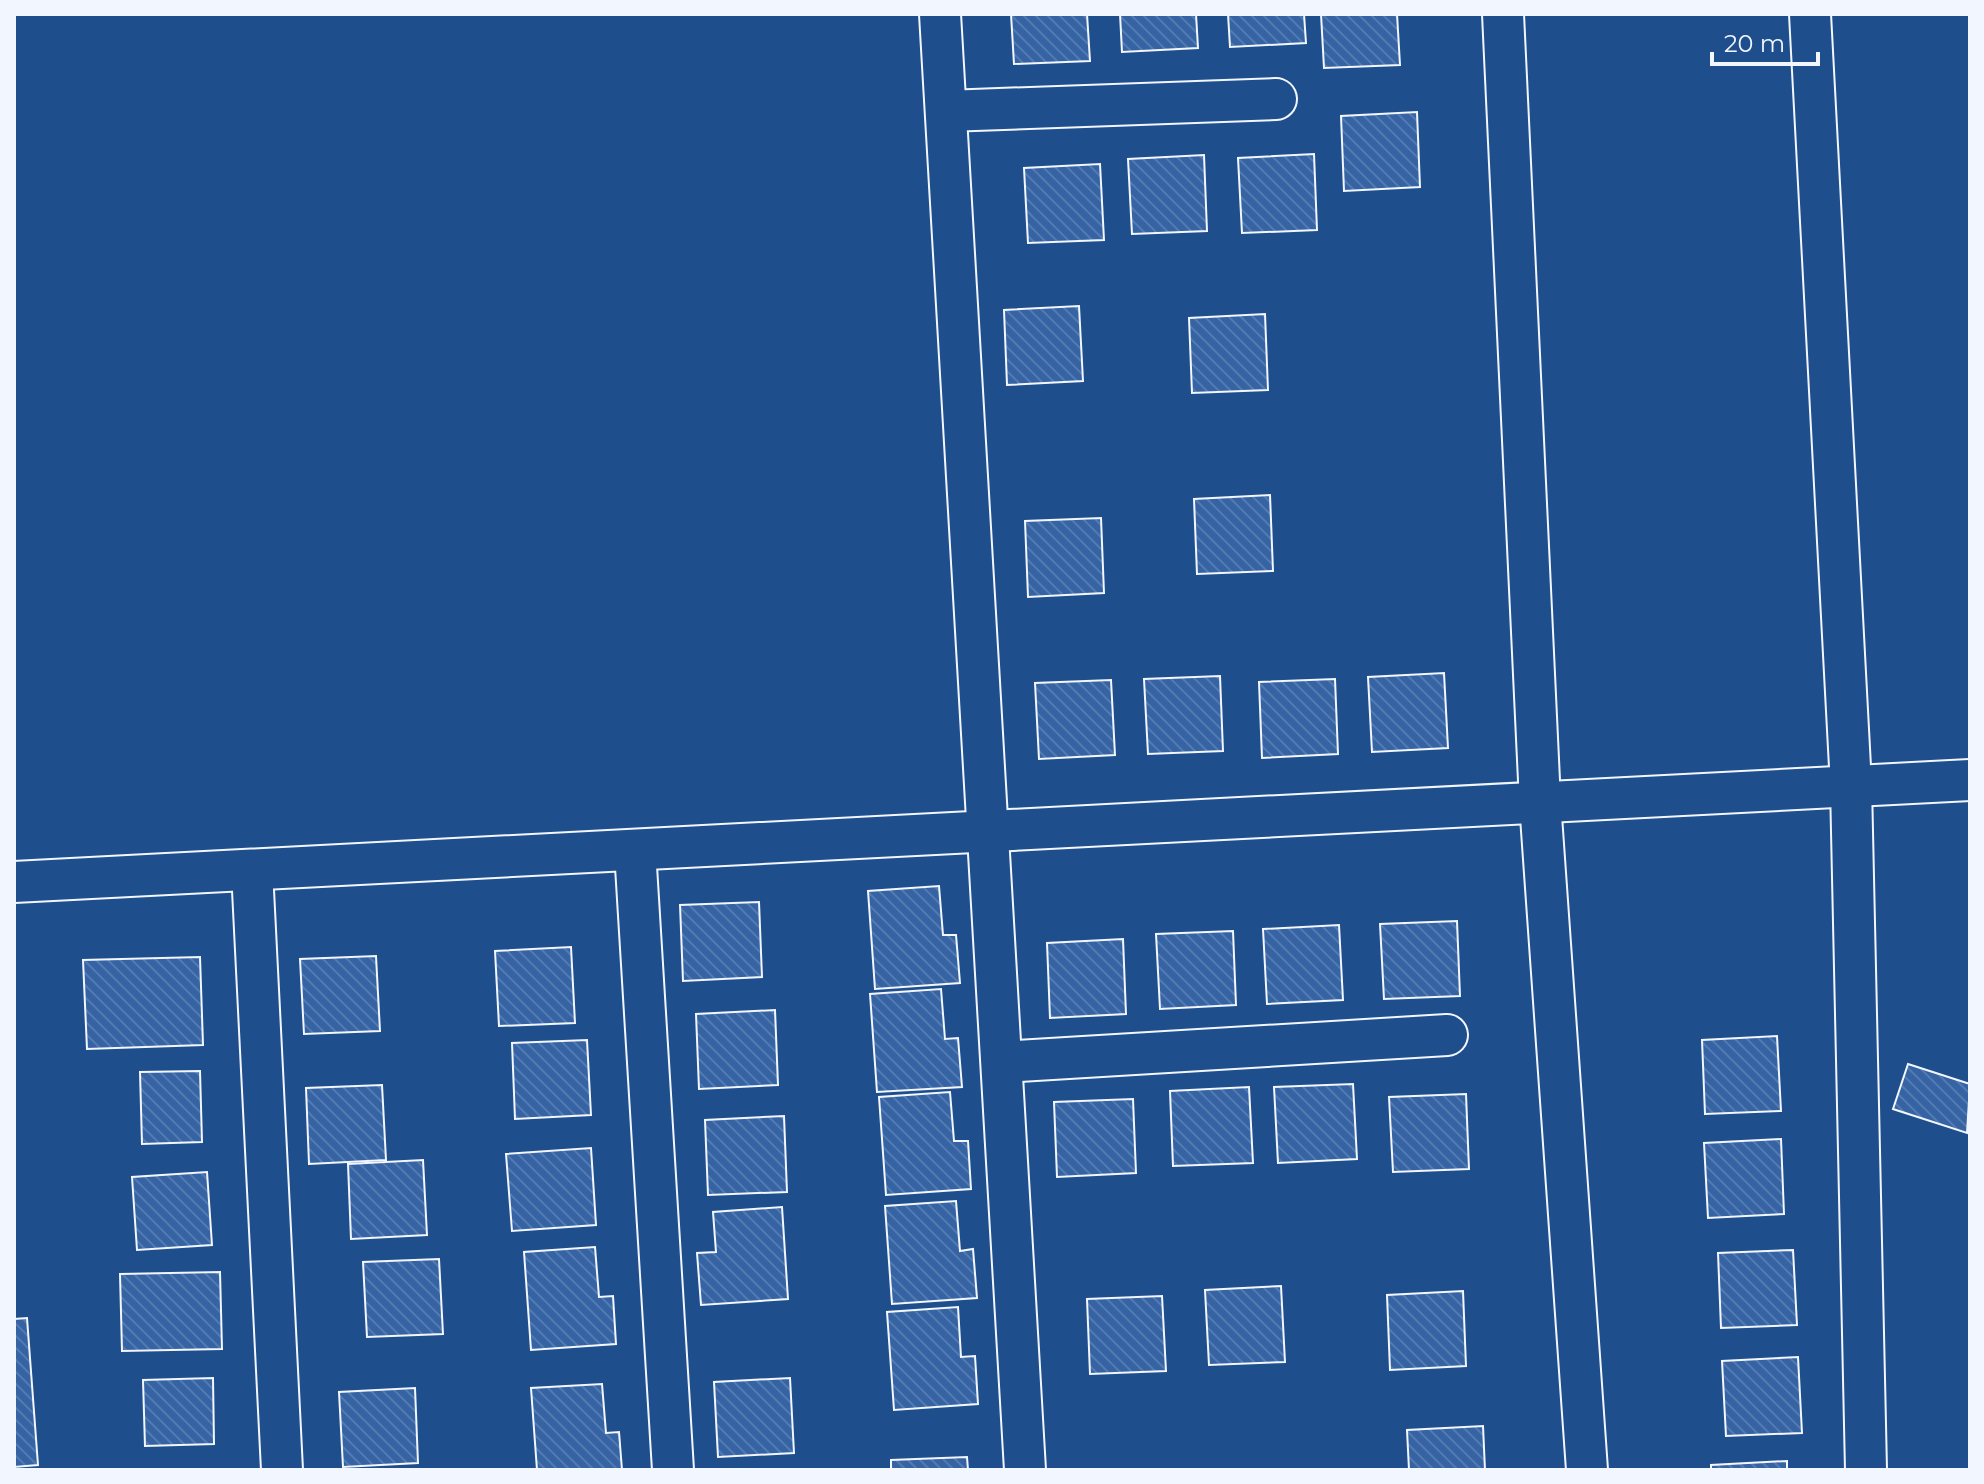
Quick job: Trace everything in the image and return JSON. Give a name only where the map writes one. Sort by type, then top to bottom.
[{"type":"street","points":[[940,14],[1025,1470]]},
{"type":"street","points":[[1503,14],[1540,802],[1587,1470]]},
{"type":"street","points":[[1810,14],[1851,786],[1866,1470]]},
{"type":"street","points":[[946,111],[1276,99]]},
{"type":"street","points":[[14,882],[1970,780]]},
{"type":"street","points":[[635,850],[673,1470]]},
{"type":"street","points":[[252,870],[282,1470]]},
{"type":"street","points":[[1002,1062],[1447,1035]]},
{"type":"building","points":[[1011,14],[1087,14],[1090,61],[1014,64]]},
{"type":"building","points":[[1120,14],[1196,14],[1198,48],[1122,52]]},
{"type":"building","points":[[1228,14],[1304,14],[1306,43],[1230,47]]},
{"type":"building","points":[[1321,14],[1397,14],[1400,65],[1324,68]]},
{"type":"building","points":[[1417,112],[1420,187],[1344,191],[1341,116]]},
{"type":"building","points":[[1314,154],[1317,230],[1242,233],[1238,158]]},
{"type":"building","points":[[1204,155],[1207,231],[1132,234],[1128,159]]},
{"type":"building","points":[[1100,164],[1104,240],[1028,243],[1024,168]]},
{"type":"building","points":[[1079,306],[1083,381],[1007,385],[1004,310]]},
{"type":"building","points":[[1265,314],[1268,390],[1192,393],[1189,318]]},
{"type":"building","points":[[1270,495],[1273,571],[1197,574],[1194,499]]},
{"type":"building","points":[[1101,518],[1104,593],[1028,597],[1025,521]]},
{"type":"building","points":[[1444,673],[1448,748],[1372,752],[1368,677]]},
{"type":"building","points":[[1220,676],[1223,751],[1148,754],[1144,679]]},
{"type":"building","points":[[1335,679],[1338,754],[1262,758],[1259,682]]},
{"type":"building","points":[[1111,680],[1115,755],[1039,759],[1035,683]]},
{"type":"building","points":[[939,886],[943,935],[956,935],[960,983],[875,989],[868,891]]},
{"type":"building","points":[[759,902],[762,977],[683,981],[680,905]]},
{"type":"building","points":[[1457,921],[1460,996],[1384,999],[1380,924]]},
{"type":"building","points":[[1339,925],[1343,1000],[1267,1004],[1263,929]]},
{"type":"building","points":[[1233,931],[1236,1005],[1160,1009],[1156,934]]},
{"type":"building","points":[[1123,939],[1126,1014],[1050,1018],[1047,943]]},
{"type":"building","points":[[571,947],[575,1023],[499,1026],[495,951]]},
{"type":"building","points":[[376,956],[380,1031],[304,1034],[300,959]]},
{"type":"building","points":[[200,957],[203,1045],[87,1049],[83,960]]},
{"type":"building","points":[[941,989],[945,1039],[958,1038],[962,1087],[877,1092],[870,994]]},
{"type":"building","points":[[775,1010],[778,1085],[699,1089],[696,1014]]},
{"type":"building","points":[[1777,1036],[1781,1111],[1705,1114],[1702,1040]]},
{"type":"building","points":[[587,1040],[591,1115],[515,1119],[512,1043]]},
{"type":"building","points":[[1908,1064],[1970,1084],[1967,1133],[1893,1109]]},
{"type":"building","points":[[200,1071],[202,1142],[142,1144],[140,1072]]},
{"type":"building","points":[[1353,1084],[1357,1159],[1278,1163],[1274,1087]]},
{"type":"building","points":[[382,1085],[386,1160],[309,1164],[306,1088]]},
{"type":"building","points":[[1249,1087],[1253,1163],[1173,1166],[1170,1091]]},
{"type":"building","points":[[950,1092],[954,1141],[968,1141],[971,1189],[886,1195],[879,1097]]},
{"type":"building","points":[[1466,1094],[1469,1169],[1393,1172],[1389,1097]]},
{"type":"building","points":[[1133,1099],[1136,1173],[1057,1177],[1054,1102]]},
{"type":"building","points":[[784,1116],[787,1192],[708,1195],[705,1120]]},
{"type":"building","points":[[1781,1139],[1784,1214],[1708,1218],[1704,1143]]},
{"type":"building","points":[[591,1148],[596,1225],[512,1231],[506,1154]]},
{"type":"building","points":[[423,1160],[427,1235],[351,1239],[348,1164]]},
{"type":"building","points":[[207,1172],[212,1245],[137,1250],[132,1177]]},
{"type":"building","points":[[956,1201],[960,1251],[973,1249],[977,1298],[892,1304],[885,1206]]},
{"type":"building","points":[[782,1207],[788,1299],[701,1305],[697,1253],[716,1252],[713,1212]]},
{"type":"building","points":[[595,1247],[599,1297],[613,1296],[616,1344],[531,1350],[524,1252]]},
{"type":"building","points":[[1793,1250],[1797,1325],[1721,1328],[1718,1253]]},
{"type":"building","points":[[439,1259],[443,1334],[367,1337],[363,1262]]},
{"type":"building","points":[[220,1272],[222,1349],[122,1351],[120,1274]]},
{"type":"building","points":[[1281,1286],[1285,1362],[1209,1365],[1205,1290]]},
{"type":"building","points":[[1463,1291],[1466,1366],[1390,1370],[1387,1295]]},
{"type":"building","points":[[1162,1296],[1166,1371],[1090,1374],[1087,1299]]},
{"type":"building","points":[[958,1307],[961,1357],[975,1356],[978,1404],[894,1410],[887,1312]]},
{"type":"building","points":[[27,1318],[38,1465],[14,1467],[14,1319]]},
{"type":"building","points":[[1798,1357],[1802,1433],[1726,1436],[1722,1361]]},
{"type":"building","points":[[213,1378],[214,1444],[145,1446],[143,1380]]},
{"type":"building","points":[[790,1378],[794,1453],[718,1457],[714,1382]]},
{"type":"building","points":[[602,1384],[606,1433],[619,1432],[622,1470],[537,1470],[531,1388]]},
{"type":"building","points":[[415,1388],[418,1463],[343,1467],[339,1392]]},
{"type":"building","points":[[1483,1426],[1485,1470],[1409,1470],[1407,1430]]},
{"type":"building","points":[[967,1457],[968,1470],[891,1470],[891,1460]]},
{"type":"building","points":[[1787,1461],[1787,1470],[1711,1470],[1711,1465]]}]
